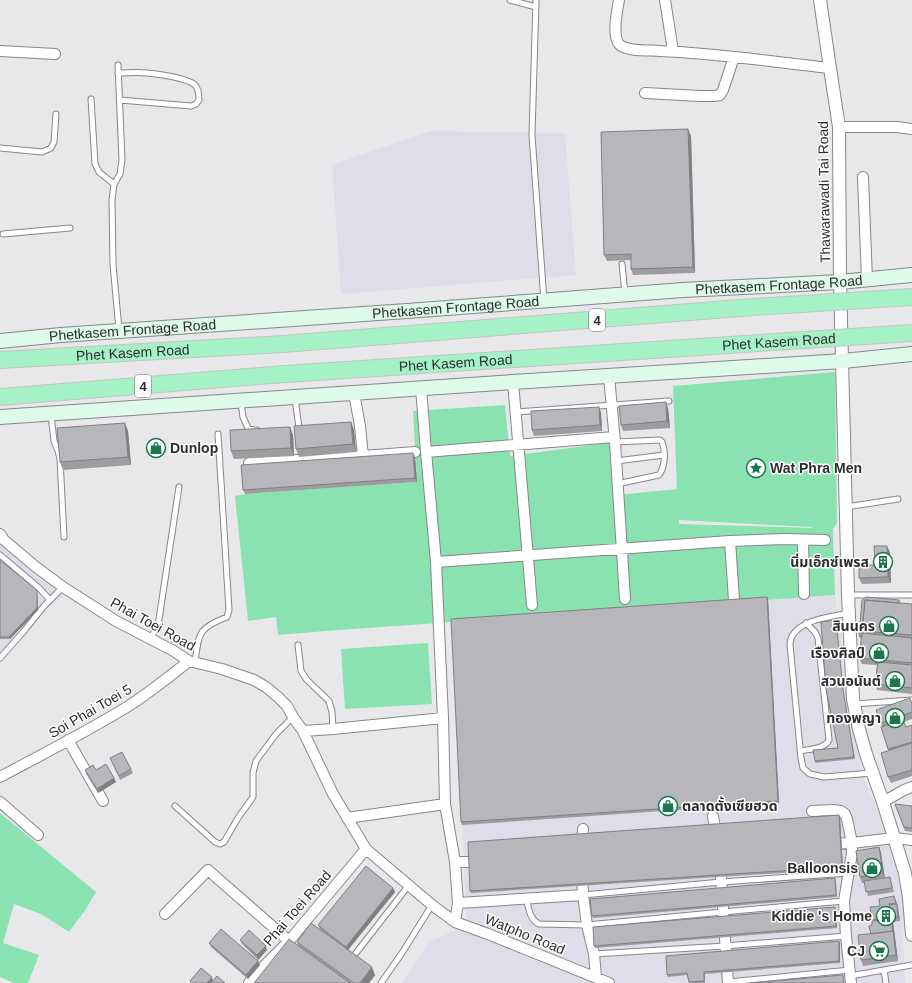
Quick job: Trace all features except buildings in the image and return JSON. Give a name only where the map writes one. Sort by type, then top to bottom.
[{"type":"highway","name":"Phet Kasem Road","points":[[0,360],[283,344],[745,308],[912,297]]},
{"type":"highway","name":"Phet Kasem Road","points":[[0,397],[285,374],[912,333]]},
{"type":"main road","name":"Phetkasem Frontage Road","points":[[0,341],[683,290],[840,282],[912,276]]},
{"type":"main road","name":"4","points":[[0,417],[843,360],[912,354]]},
{"type":"street","points":[[620,0],[615,31],[618,44],[623,48],[633,50],[673,51],[830,68]]},
{"type":"street","points":[[665,0],[673,51]]},
{"type":"street","name":"Thawarawadi Tai Road","points":[[820,0],[839,126],[840,282],[848,613],[854,704],[866,754],[883,802],[905,873],[912,935]]},
{"type":"street","points":[[0,51],[55,54]]},
{"type":"street","points":[[645,93],[700,96],[720,95],[734,57]]},
{"type":"street","points":[[839,126],[912,128]]},
{"type":"street","points":[[863,177],[867,280]]},
{"type":"street","points":[[609,376],[625,599]]},
{"type":"street","points":[[513,382],[532,605]]},
{"type":"street","points":[[421,388],[436,562],[445,804],[455,862],[458,903],[455,922]]},
{"type":"street","points":[[354,393],[356,426],[363,456]]},
{"type":"street","points":[[426,452],[614,440]]},
{"type":"street","points":[[249,463],[415,452]]},
{"type":"street","name":"Phai Toei Road","points":[[0,534],[4,540],[36,567],[63,587],[116,621],[192,662],[222,668],[254,680],[266,687],[278,697],[287,706],[303,731],[333,794],[366,849],[432,905]]},
{"type":"street","points":[[803,540],[804,594]]},
{"type":"street","points":[[436,562],[730,541],[825,540]]},
{"type":"street","points":[[730,541],[734,600]]},
{"type":"street","name":"Soi Phai Toei 5","points":[[0,776],[128,706],[192,662]]},
{"type":"street","points":[[303,731],[443,718]]},
{"type":"street","points":[[68,740],[86,774],[103,801]]},
{"type":"street","points":[[883,802],[912,787]]},
{"type":"street","points":[[0,802],[38,835]]},
{"type":"street","points":[[347,818],[445,804]]},
{"type":"street","points":[[812,811],[841,811],[845,814],[847,819],[852,843],[851,862],[844,901],[850,976]]},
{"type":"street","points":[[714,816],[719,853],[728,983]]},
{"type":"street","points":[[583,829],[583,895],[587,925],[594,954],[596,977]]},
{"type":"street","points":[[820,844],[852,843],[894,838],[912,840]]},
{"type":"street","name":"Phai Toei Road","points":[[249,983],[252,978],[289,941],[366,849]]},
{"type":"street","points":[[455,862],[491,862]]},
{"type":"street","points":[[165,914],[208,870],[289,941]]},
{"type":"street","points":[[458,903],[583,895]]},
{"type":"street","name":"Watpho Road","points":[[432,905],[455,922],[609,983]]},
{"type":"lane","points":[[510,0],[536,7]]},
{"type":"lane","points":[[536,0],[532,135],[544,301]]},
{"type":"lane","points":[[118,65],[122,160],[120,174],[114,184],[112,200],[113,264],[119,331]]},
{"type":"lane","points":[[118,73],[146,72],[183,79],[195,85],[199,93],[199,100],[196,104],[191,106],[120,100]]},
{"type":"lane","points":[[92,99],[95,164],[99,172],[114,184]]},
{"type":"lane","points":[[0,148],[42,152],[51,148],[54,142],[56,114]]},
{"type":"lane","points":[[3,234],[70,228]]},
{"type":"lane","points":[[622,264],[625,295]]},
{"type":"lane","points":[[295,397],[296,428],[306,427]]},
{"type":"lane","points":[[241,401],[243,417],[248,428],[261,430]]},
{"type":"lane","points":[[516,412],[669,401]]},
{"type":"lane","points":[[50,414],[54,441],[60,459],[64,537]]},
{"type":"lane","points":[[192,662],[203,629],[227,616],[229,610],[218,434]]},
{"type":"lane","points":[[614,440],[660,440],[664,445],[664,464],[662,471],[658,475],[617,484]]},
{"type":"lane","points":[[616,461],[664,455]]},
{"type":"lane","points":[[150,639],[158,626],[179,487]]},
{"type":"lane","points":[[846,507],[898,499]]},
{"type":"lane","points":[[0,555],[39,588],[50,600]]},
{"type":"lane","points":[[0,658],[44,606],[63,587]]},
{"type":"lane","points":[[848,595],[912,595]]},
{"type":"lane","points":[[848,613],[806,623],[792,636],[790,645],[800,758],[803,768],[810,774],[824,778],[872,773]]},
{"type":"lane","points":[[800,751],[821,747],[827,744],[830,740],[818,638],[815,632],[806,623]]},
{"type":"lane","points":[[298,645],[301,671],[307,680],[329,701],[332,712],[333,729]]},
{"type":"lane","points":[[854,704],[912,700]]},
{"type":"lane","points":[[175,806],[215,842],[220,844],[224,842],[238,818],[253,797],[253,773],[256,760],[276,734],[293,717]]},
{"type":"lane","points":[[583,895],[721,882],[849,873]]},
{"type":"lane","points":[[356,953],[409,885]]},
{"type":"lane","points":[[526,898],[531,917],[534,922],[539,924],[587,925],[844,901]]},
{"type":"lane","points":[[381,983],[432,905]]},
{"type":"lane","points":[[594,954],[725,946],[846,936]]},
{"type":"lane","points":[[728,983],[850,976],[912,965]]},
{"type":"lane","points":[[884,970],[886,983]]},
{"type":"shaded area","points":[[430,131],[565,133],[576,275],[341,294],[332,165]]},
{"type":"shaded area","points":[[0,543],[64,595],[10,638],[16,644],[0,662]]},
{"type":"shaded area","name":"ตลาดตั้งเซียฮวด","points":[[835,595],[862,774],[905,873],[903,942],[905,983],[402,983],[429,942],[467,926],[452,622]]},
{"type":"green space","points":[[835,372],[837,523],[833,529],[835,595],[278,635],[276,617],[248,621],[235,496],[245,494],[417,482],[413,411],[505,405],[510,456],[615,442],[618,495],[677,489],[673,386]],"holes":[[[679,520],[812,528],[679,524]]]},
{"type":"green space","points":[[428,643],[432,704],[345,709],[341,649]]},
{"type":"green space","points":[[0,813],[96,892],[86,909],[69,932],[41,914],[14,904],[3,943],[39,955],[28,983],[14,983],[0,977]]},
{"type":"place","name":"Dunlop","points":[[156,448]]},
{"type":"place","name":"Wat Phra Men","points":[[756,468]]},
{"type":"place","name":"นิ่มเอ็กซ์เพรส","points":[[883,562]]},
{"type":"place","name":"สินนคร","points":[[889,626]]},
{"type":"place","name":"เรืองศิลป์","points":[[879,653]]},
{"type":"place","name":"สวนอนันต์","points":[[895,681]]},
{"type":"place","name":"ทองพญา","points":[[895,718]]},
{"type":"place","name":"ตลาดตั้งเซียฮวด","points":[[668,806]]},
{"type":"place","name":"Balloonsis","points":[[872,868]]},
{"type":"place","name":"Kiddie 's Home","points":[[886,916]]},
{"type":"place","name":"CJ","points":[[879,951]]}]
